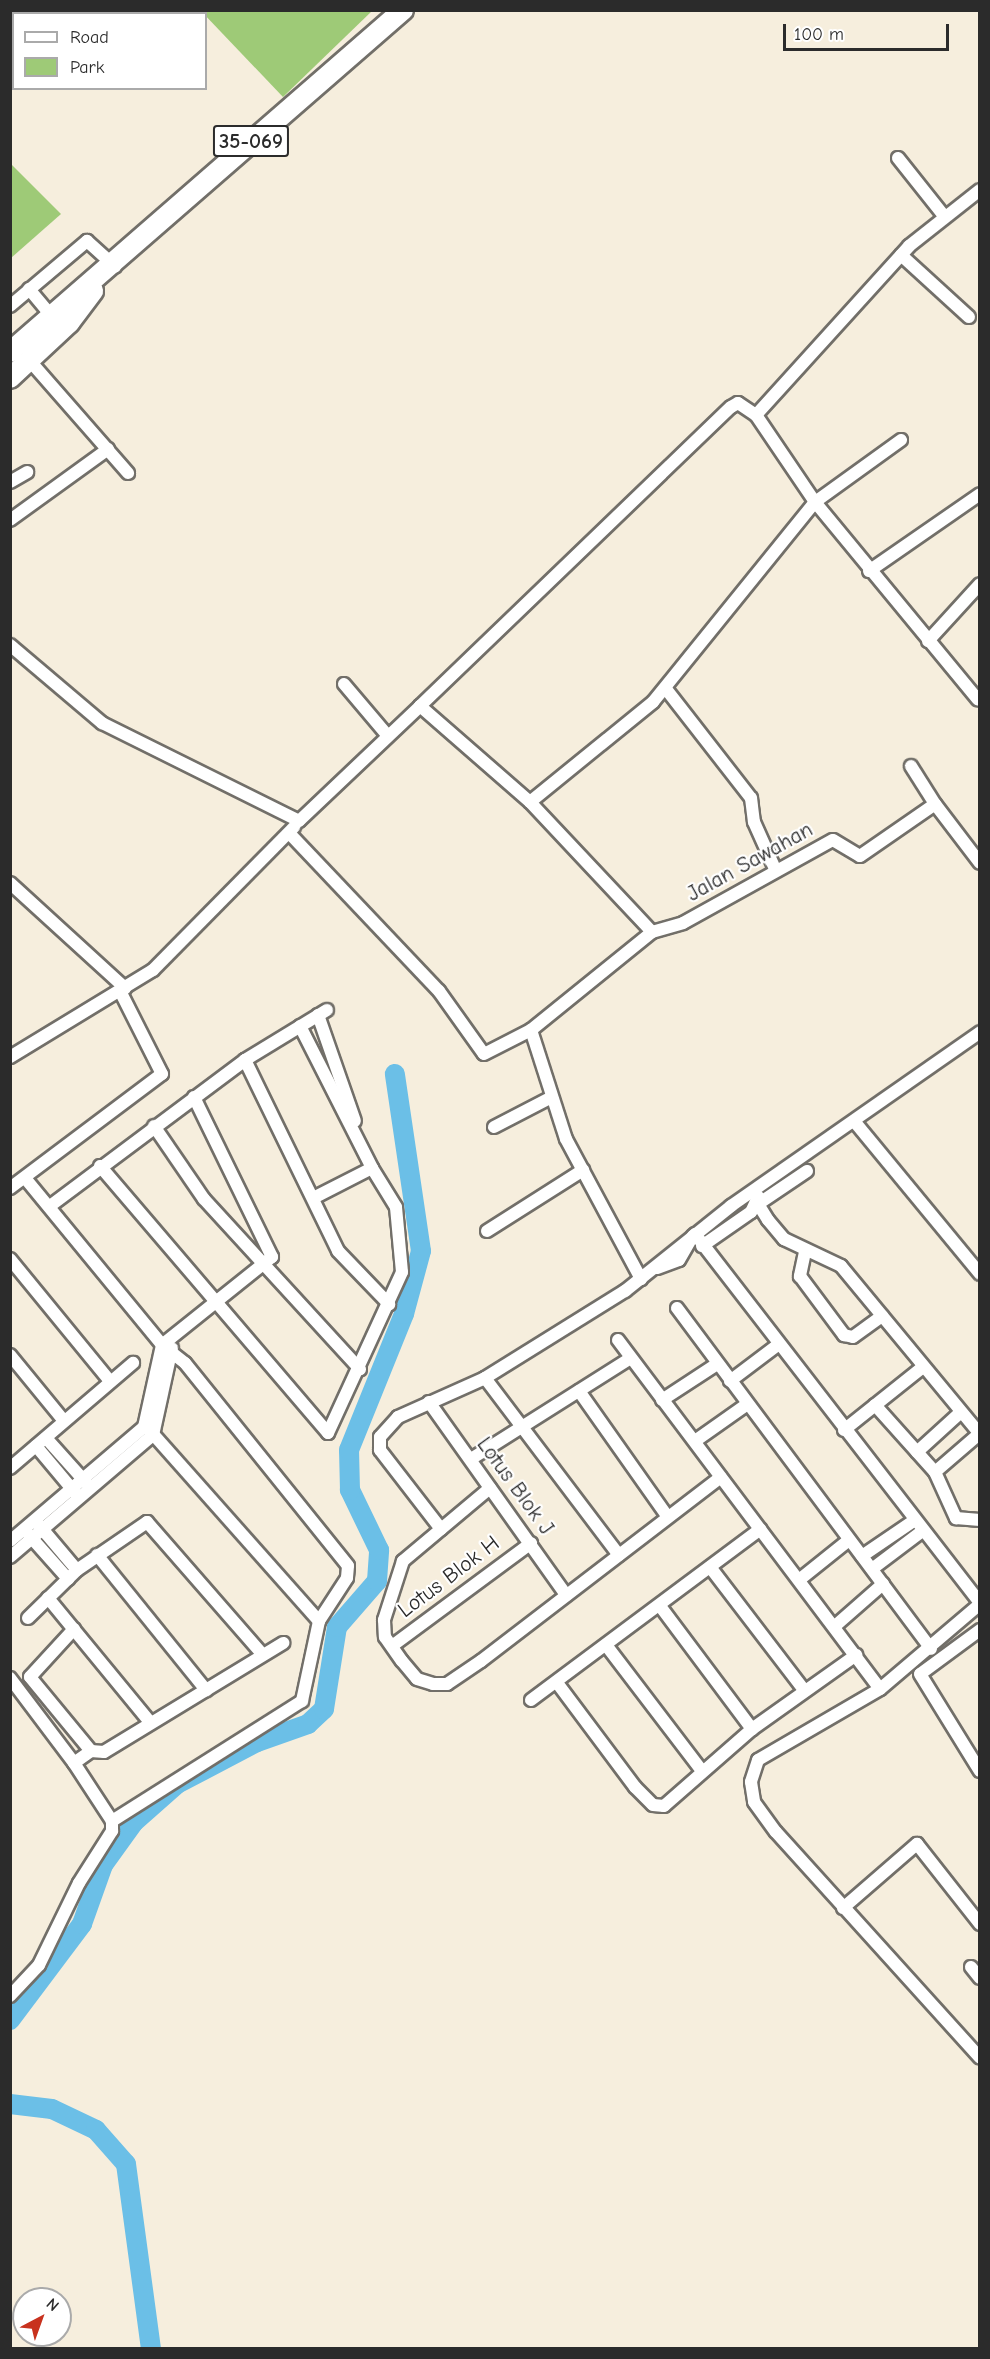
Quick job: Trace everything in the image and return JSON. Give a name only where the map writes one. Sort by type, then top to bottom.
[{"type":"main road","name":"35-069","points":[[19,364],[49,312],[108,266],[403,10]]},
{"type":"main road","name":"35-069","points":[[19,364],[69,323],[108,266]]},
{"type":"street","points":[[898,158],[945,217]]},
{"type":"street","points":[[756,415],[901,255],[980,190]]},
{"type":"street","points":[[10,306],[32,292],[76,245],[94,242],[108,266]]},
{"type":"street","points":[[901,255],[969,317]]},
{"type":"street","points":[[32,292],[49,312]]},
{"type":"street","points":[[19,364],[128,473]]},
{"type":"street","points":[[10,1057],[122,989],[174,948],[290,834],[298,822],[731,407],[738,403],[756,415],[815,502],[868,572],[978,700]]},
{"type":"street","points":[[530,802],[666,689],[815,502],[901,440]]},
{"type":"street","points":[[10,520],[105,451]]},
{"type":"street","points":[[10,482],[27,472]]},
{"type":"street","points":[[868,572],[980,494]]},
{"type":"street","points":[[928,641],[980,584]]},
{"type":"street","points":[[10,645],[102,723],[298,822]]},
{"type":"street","points":[[344,684],[388,736]]},
{"type":"street","points":[[666,689],[697,724],[753,811],[775,868]]},
{"type":"street","points":[[420,706],[530,802],[660,928]]},
{"type":"street","points":[[911,766],[980,863]]},
{"type":"street","name":"Jalan Sawahan","points":[[290,834],[438,991],[479,1052],[531,1030],[660,928],[683,923],[775,868],[834,840],[860,856],[936,804]]},
{"type":"street","points":[[10,883],[122,989],[162,1074],[10,1188]]},
{"type":"street","points":[[50,1206],[100,1166],[245,1060],[322,1012],[355,1119],[355,1134]]},
{"type":"street","points":[[100,1166],[216,1306],[328,1433],[360,1369],[402,1272],[403,1241],[396,1207],[372,1168],[300,1026]]},
{"type":"street","points":[[531,1030],[548,1092],[583,1170],[641,1280]]},
{"type":"street","points":[[441,1529],[380,1450],[380,1437],[398,1417],[485,1378],[641,1280],[653,1268],[679,1260],[694,1234],[980,1032]]},
{"type":"street","points":[[245,1060],[315,1197],[338,1251],[389,1304]]},
{"type":"street","points":[[494,1127],[548,1092]]},
{"type":"street","points":[[10,1557],[34,1530],[77,1495],[150,1428],[169,1346],[267,1266],[271,1250],[194,1097]]},
{"type":"street","points":[[854,1121],[980,1274]]},
{"type":"street","points":[[154,1126],[204,1199],[360,1369]]},
{"type":"street","points":[[315,1197],[372,1168]]},
{"type":"street","points":[[487,1231],[583,1170]]},
{"type":"street","points":[[702,1246],[807,1170]]},
{"type":"street","points":[[10,1996],[39,1965],[79,1883],[104,1846],[112,1821],[303,1701],[319,1621],[347,1578],[345,1557],[25,1178]]},
{"type":"street","points":[[758,1187],[758,1204],[784,1239],[806,1252],[841,1266],[979,1434],[935,1472]]},
{"type":"street","points":[[694,1234],[912,1522],[980,1603],[931,1649],[880,1689],[758,1760],[751,1782],[754,1802],[776,1832],[980,2058]]},
{"type":"street","points":[[806,1252],[800,1276],[844,1335],[853,1337],[882,1316]]},
{"type":"street","points":[[10,1259],[110,1381]]},
{"type":"street","points":[[677,1308],[746,1405],[931,1649]]},
{"type":"street","points":[[618,1340],[835,1626],[880,1689]]},
{"type":"street","points":[[730,1381],[779,1344]]},
{"type":"street","points":[[10,1355],[64,1421]]},
{"type":"street","points":[[471,1459],[631,1358]]},
{"type":"street","points":[[12,1462],[46,1438],[133,1363]]},
{"type":"street","points":[[662,1400],[717,1364]]},
{"type":"street","points":[[844,1430],[923,1367]]},
{"type":"street","points":[[485,1378],[619,1555]]},
{"type":"street","points":[[579,1391],[668,1517]]},
{"type":"street","name":"Lotus Blok J","points":[[429,1402],[566,1595]]},
{"type":"street","points":[[695,1441],[746,1405]]},
{"type":"street","points":[[875,1406],[935,1472],[956,1518],[980,1520]]},
{"type":"street","points":[[917,1452],[961,1412]]},
{"type":"street","points":[[150,1428],[319,1621]]},
{"type":"street","points":[[46,1438],[88,1485]]},
{"type":"street","points":[[36,1446],[77,1495]]},
{"type":"street","points":[[490,1488],[404,1560],[384,1620],[385,1637],[417,1678],[447,1684],[721,1477]]},
{"type":"street","points":[[28,1618],[72,1575],[147,1522],[262,1654]]},
{"type":"street","points":[[862,1556],[912,1522]]},
{"type":"street","points":[[531,1700],[558,1684],[606,1644],[660,1606],[760,1529]]},
{"type":"street","points":[[10,1541],[34,1530]]},
{"type":"street","points":[[34,1530],[72,1575]]},
{"type":"street","points":[[872,1569],[921,1532]]},
{"type":"street","points":[[799,1580],[849,1540]]},
{"type":"street","name":"Lotus Blok H","points":[[392,1646],[531,1543]]},
{"type":"street","points":[[98,1555],[206,1690]]},
{"type":"street","points":[[710,1568],[804,1690]]},
{"type":"street","points":[[835,1626],[883,1584]]},
{"type":"street","points":[[48,1598],[150,1722]]},
{"type":"street","points":[[660,1606],[752,1729]]},
{"type":"street","points":[[74,1629],[30,1677],[91,1751]]},
{"type":"street","points":[[978,1636],[920,1674],[980,1771]]},
{"type":"street","points":[[74,1763],[91,1751],[104,1752],[283,1643]]},
{"type":"street","points":[[606,1644],[702,1771]]},
{"type":"street","points":[[558,1684],[652,1805],[664,1806],[752,1729],[856,1655]]},
{"type":"street","points":[[10,1678],[74,1763],[112,1821]]},
{"type":"street","points":[[843,1908],[917,1844],[980,1924]]},
{"type":"street","points":[[971,1967],[980,1978]]},
{"type":"green space","points":[[372,11],[283,97],[207,17],[207,12],[202,12]]},
{"type":"green space","points":[[10,163],[61,214],[11,258],[10,258]]},
{"type":"waterway","points":[[10,2020],[82,1924],[103,1865],[134,1822],[177,1784],[257,1742],[308,1724],[324,1709],[337,1627],[377,1581],[379,1550],[350,1490],[349,1450],[404,1314],[421,1251],[395,1074]]},
{"type":"waterway","points":[[10,2104],[52,2109],[96,2130],[126,2164],[151,2348]]}]
